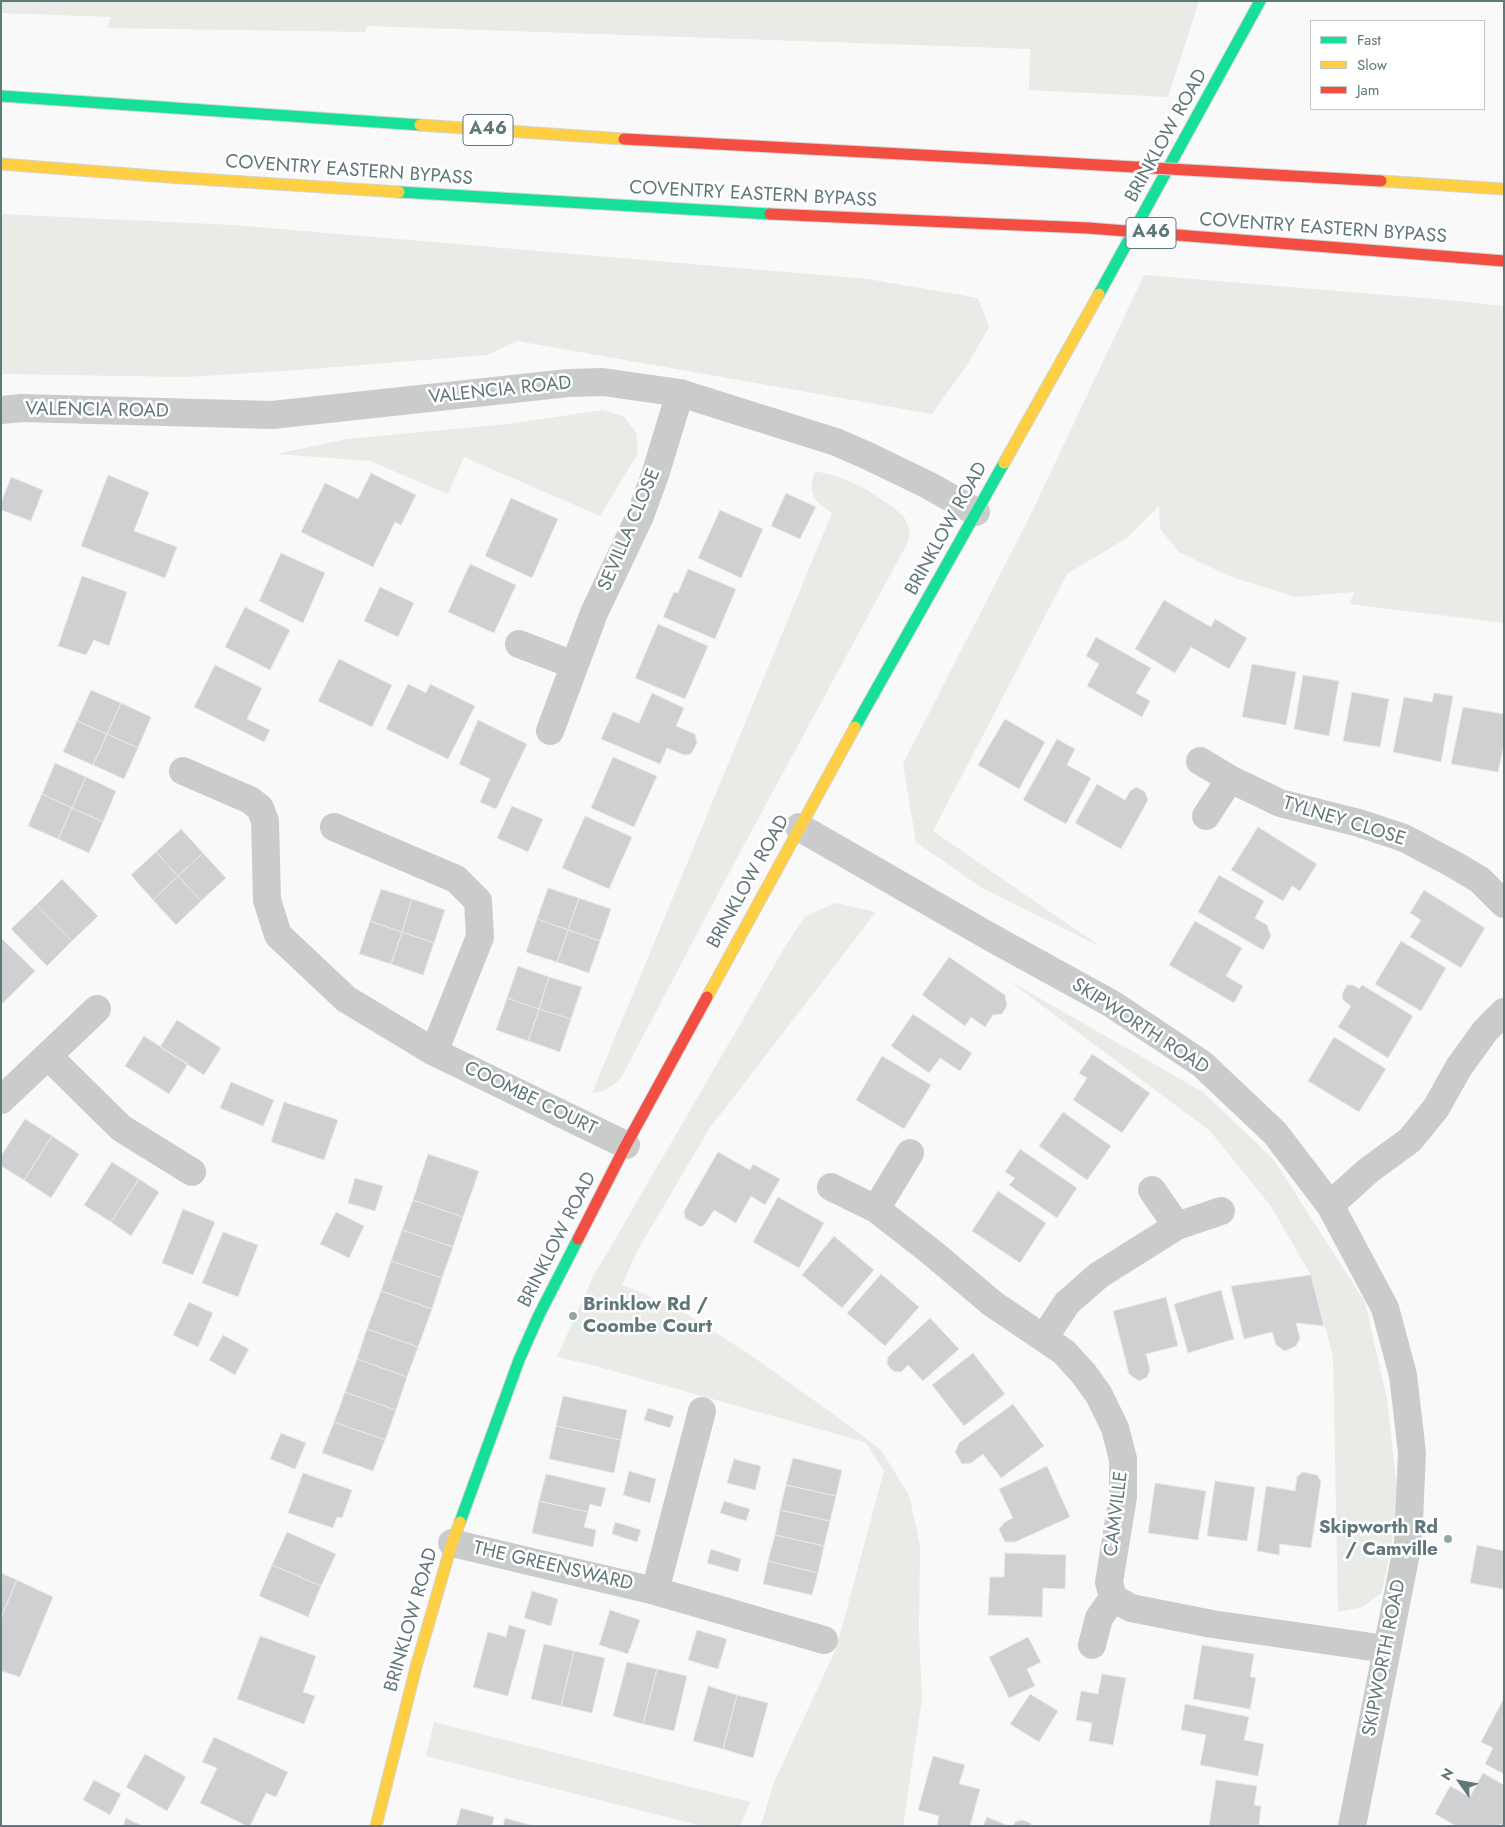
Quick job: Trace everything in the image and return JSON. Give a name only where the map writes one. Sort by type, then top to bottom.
[{"type":"main road","name":"BRINKLOW ROAD","points":[[376,1826],[416,1667],[452,1543],[519,1360],[539,1315],[626,1145],[799,826],[1075,337],[1228,63],[1260,1]]},
{"type":"main road","name":"A46","points":[[1,96],[690,144],[976,158],[1504,189]]},
{"type":"main road","name":"COVENTRY EASTERN BYPASS","points":[[1,164],[168,177],[706,211],[1088,228],[1504,261]]},
{"type":"street","name":"VALENCIA ROAD","points":[[1,410],[31,409],[272,415],[577,383],[603,382],[680,393],[836,442],[920,481],[976,512]]},
{"type":"street","name":"SEVILLA CLOSE","points":[[550,731],[594,613],[640,516],[655,475],[680,393]]},
{"type":"street","points":[[519,644],[574,665]]},
{"type":"street","name":"TYLNEY CLOSE","points":[[1200,761],[1230,779],[1280,803],[1359,823],[1404,838],[1456,865],[1480,880],[1504,904]]},
{"type":"street","name":"COOMBE COURT","points":[[183,771],[250,800],[260,808],[265,821],[267,900],[278,935],[346,999],[434,1052],[626,1145]]},
{"type":"street","points":[[1206,816],[1230,779]]},
{"type":"street","name":"SKIPWORTH ROAD","points":[[799,826],[992,938],[1112,1004],[1202,1064],[1275,1133],[1330,1205],[1385,1308],[1404,1374],[1412,1453],[1408,1543],[1352,1826]]},
{"type":"street","points":[[334,828],[456,879],[478,901],[480,937],[434,1052]]},
{"type":"street","points":[[1,1100],[97,1010]]},
{"type":"street","points":[[1330,1205],[1369,1170],[1410,1140],[1436,1108],[1459,1066],[1485,1031],[1504,1012]]},
{"type":"street","points":[[48,1056],[121,1128],[192,1172]]},
{"type":"street","points":[[876,1209],[910,1153]]},
{"type":"street","name":"CAMVILLE","points":[[831,1187],[876,1209],[993,1304],[1064,1352],[1084,1374],[1099,1396],[1115,1428],[1123,1459],[1123,1497],[1109,1582],[1113,1598]]},
{"type":"street","points":[[1152,1190],[1177,1226]]},
{"type":"street","points":[[1044,1338],[1067,1303],[1099,1275],[1177,1226],[1221,1211]]},
{"type":"street","name":"THE GREENSWARD","points":[[655,1591],[702,1411]]},
{"type":"street","name":"THE GREENSWARD","points":[[452,1543],[655,1591],[824,1640]]},
{"type":"street","points":[[1092,1645],[1099,1618],[1113,1598],[1131,1608],[1212,1624],[1386,1649]]},
{"type":"shaded area","points":[[1,1],[1199,1],[1168,97],[1029,90],[1030,49],[367,26],[365,32],[107,28],[111,17],[1,13]]},
{"type":"shaded area","points":[[1,214],[233,225],[868,279],[978,298],[989,327],[969,362],[932,414],[517,341],[487,355],[298,370],[186,377],[1,374]]},
{"type":"shaded area","points":[[1144,275],[1504,306],[1504,623],[1350,604],[1354,592],[1295,597],[1229,576],[1179,552],[1160,529],[1159,506],[1127,538],[1067,574],[933,831],[1101,947],[982,888],[916,842],[903,764],[1029,518]]},
{"type":"shaded area","points":[[603,410],[624,417],[636,432],[638,453],[600,516],[464,457],[448,494],[370,461],[276,454],[347,439],[507,424]]},
{"type":"shaded area","points":[[815,471],[836,476],[862,487],[893,507],[904,517],[910,530],[908,542],[738,856],[621,1078],[603,1091],[592,1093],[832,513],[815,499],[812,491],[812,482]]},
{"type":"shaded area","points":[[835,903],[876,912],[709,1129],[636,1253],[622,1285],[685,1313],[749,1354],[836,1416],[881,1450],[909,1495],[920,1545],[919,1631],[922,1699],[903,1826],[761,1826],[774,1782],[836,1649],[884,1471],[865,1442],[592,1365],[557,1357],[593,1277],[788,942],[805,917]]},
{"type":"shaded area","points":[[1008,980],[1203,1092],[1274,1160],[1365,1302],[1387,1399],[1399,1506],[1382,1592],[1363,1607],[1338,1612],[1333,1356],[1311,1275],[1270,1205],[1210,1131]]},
{"type":"shaded area","points":[[434,1722],[750,1802],[740,1826],[702,1826],[426,1756]]},
{"type":"building","points":[[371,473],[416,495],[401,525],[395,522],[373,567],[301,532],[325,483],[358,499]]},
{"type":"building","points":[[108,475],[149,492],[134,531],[177,547],[165,578],[81,546]]},
{"type":"building","points":[[11,477],[43,490],[31,521],[1,510],[1,503]]},
{"type":"building","points":[[786,493],[816,507],[800,539],[771,526]]},
{"type":"building","points":[[511,498],[558,519],[532,578],[485,556]]},
{"type":"building","points":[[720,510],[763,529],[741,578],[698,558]]},
{"type":"building","points":[[281,553],[325,573],[303,623],[259,601]]},
{"type":"building","points":[[470,564],[516,585],[494,633],[448,612]]},
{"type":"building","points":[[688,569],[736,589],[715,639],[663,617],[674,592],[678,593]]},
{"type":"building","points":[[82,576],[127,592],[109,646],[94,640],[86,655],[58,646]]},
{"type":"building","points":[[380,587],[414,603],[398,637],[364,621]]},
{"type":"building","points":[[1164,600],[1211,627],[1215,619],[1247,638],[1229,669],[1191,647],[1175,673],[1135,649]]},
{"type":"building","points":[[245,607],[290,630],[270,670],[225,647]]},
{"type":"building","points":[[658,624],[708,646],[685,699],[635,678]]},
{"type":"building","points":[[1096,637],[1151,668],[1136,693],[1150,701],[1142,717],[1087,686],[1099,664],[1086,656]]},
{"type":"building","points":[[339,659],[392,685],[372,727],[318,701]]},
{"type":"building","points":[[1252,664],[1296,672],[1286,725],[1242,717]]},
{"type":"building","points":[[215,665],[262,688],[247,719],[270,730],[264,742],[194,707]]},
{"type":"building","points":[[1303,675],[1339,681],[1329,736],[1294,729]]},
{"type":"building","points":[[408,684],[426,693],[430,684],[475,706],[448,759],[386,729]]},
{"type":"building","points":[[91,690],[121,703],[107,734],[77,721]]},
{"type":"building","points":[[1352,692],[1389,699],[1380,747],[1343,741]]},
{"type":"building","points":[[652,693],[684,708],[676,726],[695,734],[697,743],[691,754],[684,755],[667,748],[660,764],[601,739],[613,712],[639,723]]},
{"type":"building","points":[[1434,693],[1453,696],[1441,762],[1393,752],[1404,697],[1432,702]]},
{"type":"building","points":[[121,703],[151,717],[138,748],[107,734]]},
{"type":"building","points":[[1463,707],[1504,714],[1504,744],[1498,772],[1451,764]]},
{"type":"building","points":[[1005,719],[1045,742],[1019,789],[978,765]]},
{"type":"building","points":[[478,720],[527,744],[496,809],[480,802],[490,779],[459,764]]},
{"type":"building","points":[[77,721],[107,734],[93,765],[63,752]]},
{"type":"building","points":[[107,734],[138,748],[124,779],[93,765]]},
{"type":"building","points":[[1057,739],[1075,749],[1067,765],[1091,778],[1066,824],[1023,800]]},
{"type":"building","points":[[613,757],[657,776],[634,827],[591,808]]},
{"type":"building","points":[[55,763],[86,777],[72,808],[42,794]]},
{"type":"building","points":[[86,777],[116,791],[103,822],[72,808]]},
{"type":"building","points":[[1097,784],[1125,800],[1130,791],[1137,787],[1145,792],[1148,800],[1121,849],[1075,823]]},
{"type":"building","points":[[42,794],[72,808],[58,839],[28,826]]},
{"type":"building","points":[[512,806],[543,819],[528,852],[497,838]]},
{"type":"building","points":[[72,808],[103,822],[89,853],[58,839]]},
{"type":"building","points":[[585,816],[632,837],[609,889],[562,868]]},
{"type":"building","points":[[1258,827],[1317,864],[1300,891],[1292,886],[1283,901],[1231,870]]},
{"type":"building","points":[[181,829],[203,853],[178,876],[156,852]]},
{"type":"building","points":[[156,852],[178,876],[153,900],[131,875]]},
{"type":"building","points":[[203,853],[226,878],[201,901],[178,876]]},
{"type":"building","points":[[1219,875],[1264,901],[1255,918],[1267,925],[1271,936],[1263,950],[1198,912]]},
{"type":"building","points":[[178,876],[201,901],[176,925],[153,900]]},
{"type":"building","points":[[62,879],[98,916],[72,941],[36,905]]},
{"type":"building","points":[[548,888],[579,898],[568,930],[537,919]]},
{"type":"building","points":[[381,889],[412,899],[402,932],[370,921]]},
{"type":"building","points":[[1424,890],[1485,928],[1461,968],[1410,937],[1421,920],[1410,913]]},
{"type":"building","points":[[579,898],[611,909],[600,941],[568,930]]},
{"type":"building","points":[[412,899],[445,910],[434,943],[402,932]]},
{"type":"building","points":[[36,905],[72,941],[47,966],[11,929]]},
{"type":"building","points":[[537,919],[568,930],[557,962],[526,952]]},
{"type":"building","points":[[370,921],[402,932],[391,964],[359,954]]},
{"type":"building","points":[[1195,921],[1242,948],[1226,976],[1243,986],[1234,1003],[1169,965]]},
{"type":"building","points":[[568,930],[600,941],[589,973],[557,962]]},
{"type":"building","points":[[402,932],[434,943],[423,975],[391,964]]},
{"type":"building","points":[[1,938],[35,971],[1,1005]]},
{"type":"building","points":[[1401,941],[1446,968],[1421,1011],[1375,984]]},
{"type":"building","points":[[949,957],[1005,995],[1007,1006],[1002,1014],[993,1015],[985,1027],[971,1017],[965,1026],[922,995]]},
{"type":"building","points":[[518,966],[549,977],[539,1009],[507,998]]},
{"type":"building","points":[[549,977],[582,987],[571,1019],[539,1009]]},
{"type":"building","points":[[1347,985],[1353,985],[1359,989],[1362,985],[1413,1016],[1388,1058],[1338,1027],[1351,1006],[1343,1000],[1342,994]]},
{"type":"building","points":[[507,998],[539,1009],[528,1041],[496,1030]]},
{"type":"building","points":[[539,1009],[571,1019],[560,1052],[528,1041]]},
{"type":"building","points":[[913,1014],[972,1053],[960,1071],[940,1058],[929,1073],[891,1046]]},
{"type":"building","points":[[177,1020],[221,1048],[204,1075],[160,1047]]},
{"type":"building","points":[[144,1036],[188,1064],[169,1094],[125,1066]]},
{"type":"building","points":[[1334,1037],[1386,1069],[1359,1112],[1308,1081]]},
{"type":"building","points":[[1092,1054],[1150,1093],[1122,1133],[1073,1100],[1087,1078],[1079,1073]]},
{"type":"building","points":[[882,1056],[931,1085],[904,1129],[856,1100]]},
{"type":"building","points":[[231,1082],[274,1100],[263,1126],[220,1108]]},
{"type":"building","points":[[284,1102],[338,1120],[324,1160],[271,1142]]},
{"type":"building","points":[[1063,1112],[1111,1146],[1087,1180],[1039,1146]]},
{"type":"building","points":[[25,1119],[52,1136],[24,1180],[1,1166],[1,1156]]},
{"type":"building","points":[[52,1136],[79,1154],[51,1198],[24,1180]]},
{"type":"building","points":[[1020,1149],[1077,1188],[1057,1218],[1009,1185],[1015,1178],[1005,1172]]},
{"type":"building","points":[[718,1152],[750,1170],[753,1164],[780,1179],[765,1205],[751,1196],[736,1223],[714,1210],[701,1227],[685,1218],[684,1211]]},
{"type":"building","points":[[428,1154],[479,1171],[463,1217],[413,1200]]},
{"type":"building","points":[[112,1162],[139,1179],[111,1222],[84,1205]]},
{"type":"building","points":[[355,1178],[383,1186],[375,1211],[348,1203]]},
{"type":"building","points":[[139,1179],[159,1192],[131,1236],[111,1222]]},
{"type":"building","points":[[998,1191],[1046,1223],[1020,1263],[972,1231]]},
{"type":"building","points":[[778,1197],[824,1223],[799,1268],[753,1242]]},
{"type":"building","points":[[413,1200],[463,1217],[453,1247],[402,1230]]},
{"type":"building","points":[[183,1209],[215,1222],[193,1275],[162,1263]]},
{"type":"building","points":[[336,1212],[364,1226],[349,1258],[320,1244]]},
{"type":"building","points":[[402,1230],[453,1247],[442,1278],[391,1261]]},
{"type":"building","points":[[223,1232],[258,1245],[238,1297],[202,1283]]},
{"type":"building","points":[[834,1236],[874,1270],[842,1308],[802,1275]]},
{"type":"building","points":[[391,1261],[442,1278],[432,1309],[381,1291]]},
{"type":"building","points":[[881,1274],[919,1307],[885,1346],[847,1313]]},
{"type":"building","points":[[1311,1275],[1324,1326],[1296,1323],[1300,1338],[1296,1346],[1285,1351],[1276,1345],[1272,1332],[1244,1339],[1231,1286]]},
{"type":"building","points":[[1221,1290],[1234,1339],[1188,1353],[1174,1304]]},
{"type":"building","points":[[381,1291],[432,1309],[418,1347],[367,1329]]},
{"type":"building","points":[[1166,1297],[1178,1346],[1146,1354],[1150,1370],[1147,1377],[1139,1381],[1129,1374],[1113,1311]]},
{"type":"building","points":[[189,1302],[213,1313],[198,1347],[173,1335]]},
{"type":"building","points":[[930,1318],[959,1349],[923,1381],[908,1365],[901,1372],[893,1371],[887,1364],[888,1357]]},
{"type":"building","points":[[367,1329],[418,1347],[407,1377],[357,1359]]},
{"type":"building","points":[[223,1335],[249,1349],[235,1375],[209,1360]]},
{"type":"building","points":[[973,1353],[1005,1394],[964,1426],[932,1385]]},
{"type":"building","points":[[357,1359],[407,1377],[396,1410],[345,1392]]},
{"type":"building","points":[[345,1392],[396,1410],[385,1440],[334,1422]]},
{"type":"building","points":[[563,1396],[627,1410],[621,1440],[556,1426]]},
{"type":"building","points":[[1013,1404],[1044,1446],[1001,1478],[983,1454],[971,1463],[962,1464],[955,1452],[959,1443]]},
{"type":"building","points":[[648,1408],[674,1416],[670,1428],[644,1420]]},
{"type":"building","points":[[334,1422],[385,1440],[373,1471],[322,1453]]},
{"type":"building","points":[[556,1426],[621,1440],[614,1473],[549,1459]]},
{"type":"building","points":[[281,1433],[306,1443],[295,1469],[270,1459]]},
{"type":"building","points":[[793,1458],[842,1470],[836,1496],[786,1485]]},
{"type":"building","points":[[734,1459],[761,1466],[755,1490],[727,1483]]},
{"type":"building","points":[[1047,1466],[1070,1517],[1015,1542],[1005,1542],[999,1529],[1005,1522],[1013,1518],[999,1489]]},
{"type":"building","points":[[629,1471],[656,1479],[650,1503],[623,1495]]},
{"type":"building","points":[[1302,1472],[1317,1475],[1321,1481],[1311,1548],[1280,1544],[1279,1555],[1257,1551],[1266,1486],[1295,1491],[1297,1477]]},
{"type":"building","points":[[303,1473],[352,1490],[342,1518],[337,1517],[333,1528],[288,1513]]},
{"type":"building","points":[[546,1474],[606,1488],[601,1507],[590,1504],[588,1512],[539,1501]]},
{"type":"building","points":[[1215,1481],[1255,1487],[1247,1541],[1207,1536]]},
{"type":"building","points":[[1155,1483],[1206,1491],[1198,1540],[1148,1533]]},
{"type":"building","points":[[786,1485],[836,1496],[830,1521],[780,1510]]},
{"type":"building","points":[[539,1501],[588,1512],[584,1527],[596,1530],[593,1547],[532,1533]]},
{"type":"building","points":[[724,1501],[750,1509],[746,1521],[720,1513]]},
{"type":"building","points":[[780,1510],[830,1521],[824,1546],[775,1535]]},
{"type":"building","points":[[615,1522],[641,1530],[637,1542],[612,1534]]},
{"type":"building","points":[[287,1532],[336,1554],[321,1586],[272,1565]]},
{"type":"building","points":[[775,1535],[824,1546],[818,1573],[768,1561]]},
{"type":"building","points":[[1477,1545],[1504,1551],[1503,1589],[1470,1583]]},
{"type":"building","points":[[711,1549],[741,1559],[738,1572],[707,1563]]},
{"type":"building","points":[[1005,1553],[1066,1555],[1065,1589],[1043,1588],[1042,1617],[988,1615],[990,1577],[1004,1577]]},
{"type":"building","points":[[768,1561],[818,1573],[812,1595],[763,1584]]},
{"type":"building","points":[[272,1565],[321,1586],[308,1617],[259,1596]]},
{"type":"building","points":[[1,1573],[17,1580],[1,1618]]},
{"type":"building","points":[[17,1580],[53,1597],[20,1677],[1,1671],[1,1618]]},
{"type":"building","points":[[532,1591],[558,1599],[551,1626],[524,1618]]},
{"type":"building","points":[[610,1610],[640,1620],[628,1654],[599,1645]]},
{"type":"building","points":[[509,1625],[526,1630],[508,1696],[473,1687],[488,1632],[506,1637]]},
{"type":"building","points":[[697,1630],[727,1639],[718,1669],[688,1660]]},
{"type":"building","points":[[260,1636],[316,1656],[303,1692],[315,1696],[304,1724],[237,1699]]},
{"type":"building","points":[[1028,1637],[1041,1662],[1027,1669],[1035,1686],[1009,1698],[989,1657]]},
{"type":"building","points":[[544,1644],[574,1651],[561,1706],[531,1699]]},
{"type":"building","points":[[1202,1645],[1254,1654],[1250,1677],[1256,1678],[1250,1709],[1193,1699]]},
{"type":"building","points":[[574,1651],[605,1658],[592,1713],[561,1706]]},
{"type":"building","points":[[627,1662],[657,1669],[643,1724],[613,1716]]},
{"type":"building","points":[[657,1669],[687,1676],[674,1731],[643,1724]]},
{"type":"building","points":[[1102,1674],[1126,1678],[1113,1745],[1089,1741],[1092,1723],[1076,1720],[1081,1691],[1098,1694]]},
{"type":"building","points":[[708,1686],[737,1695],[723,1749],[693,1741]]},
{"type":"building","points":[[1030,1694],[1058,1711],[1039,1742],[1010,1724]]},
{"type":"building","points":[[737,1695],[768,1703],[753,1758],[723,1749]]},
{"type":"building","points":[[1504,1698],[1504,1774],[1485,1764],[1493,1748],[1481,1742]]},
{"type":"building","points":[[1185,1704],[1249,1717],[1244,1740],[1264,1744],[1258,1776],[1200,1765],[1206,1735],[1181,1730]]},
{"type":"building","points":[[214,1737],[288,1772],[276,1797],[266,1793],[250,1826],[200,1803],[217,1768],[202,1762]]},
{"type":"building","points":[[145,1754],[186,1777],[167,1811],[126,1787]]},
{"type":"building","points":[[933,1756],[965,1765],[959,1784],[980,1789],[970,1826],[937,1826],[939,1816],[918,1810]]},
{"type":"building","points":[[1483,1773],[1504,1785],[1504,1826],[1499,1824],[1499,1826],[1456,1826],[1435,1814],[1450,1786],[1470,1797]]},
{"type":"building","points":[[94,1780],[121,1794],[110,1815],[83,1800]]},
{"type":"building","points":[[1216,1780],[1257,1786],[1254,1805],[1261,1806],[1259,1825],[1209,1826]]},
{"type":"building","points":[[461,1808],[494,1817],[492,1826],[456,1826]]},
{"type":"building","points":[[987,1817],[1009,1826],[983,1826]]},
{"type":"building","points":[[126,1818],[143,1826],[123,1826]]},
{"type":"building","points":[[505,1818],[534,1826],[503,1826]]},
{"type":"building","points":[[1022,1820],[1031,1823],[1031,1826],[1013,1826],[1015,1822]]},
{"type":"traffic: fast","points":[[1099,294],[1260,1]]},
{"type":"traffic: fast","points":[[1,96],[420,125]]},
{"type":"traffic: fast","points":[[399,192],[770,214]]},
{"type":"traffic: fast","points":[[855,727],[1004,463]]},
{"type":"traffic: fast","points":[[460,1522],[519,1360],[539,1315],[578,1239]]},
{"type":"traffic: slow","points":[[420,125],[624,139]]},
{"type":"traffic: slow","points":[[1,164],[399,192]]},
{"type":"traffic: slow","points":[[1381,181],[1504,189]]},
{"type":"traffic: slow","points":[[1004,463],[1099,294]]},
{"type":"traffic: slow","points":[[707,997],[855,727]]},
{"type":"traffic: slow","points":[[376,1826],[416,1667],[452,1543],[460,1522]]},
{"type":"traffic: jam","points":[[624,139],[976,158]]},
{"type":"traffic: jam","points":[[976,158],[1381,181]]},
{"type":"traffic: jam","points":[[770,214],[948,222]]},
{"type":"traffic: jam","points":[[948,222],[1088,228],[1354,249]]},
{"type":"traffic: jam","points":[[1354,249],[1504,261]]},
{"type":"traffic: jam","points":[[578,1239],[626,1145],[707,997]]},
{"type":"place","name":"Brinklow Rd / Coombe Court","points":[[573,1316]]},
{"type":"place","name":"Skipworth Rd / Camville","points":[[1448,1539]]}]
